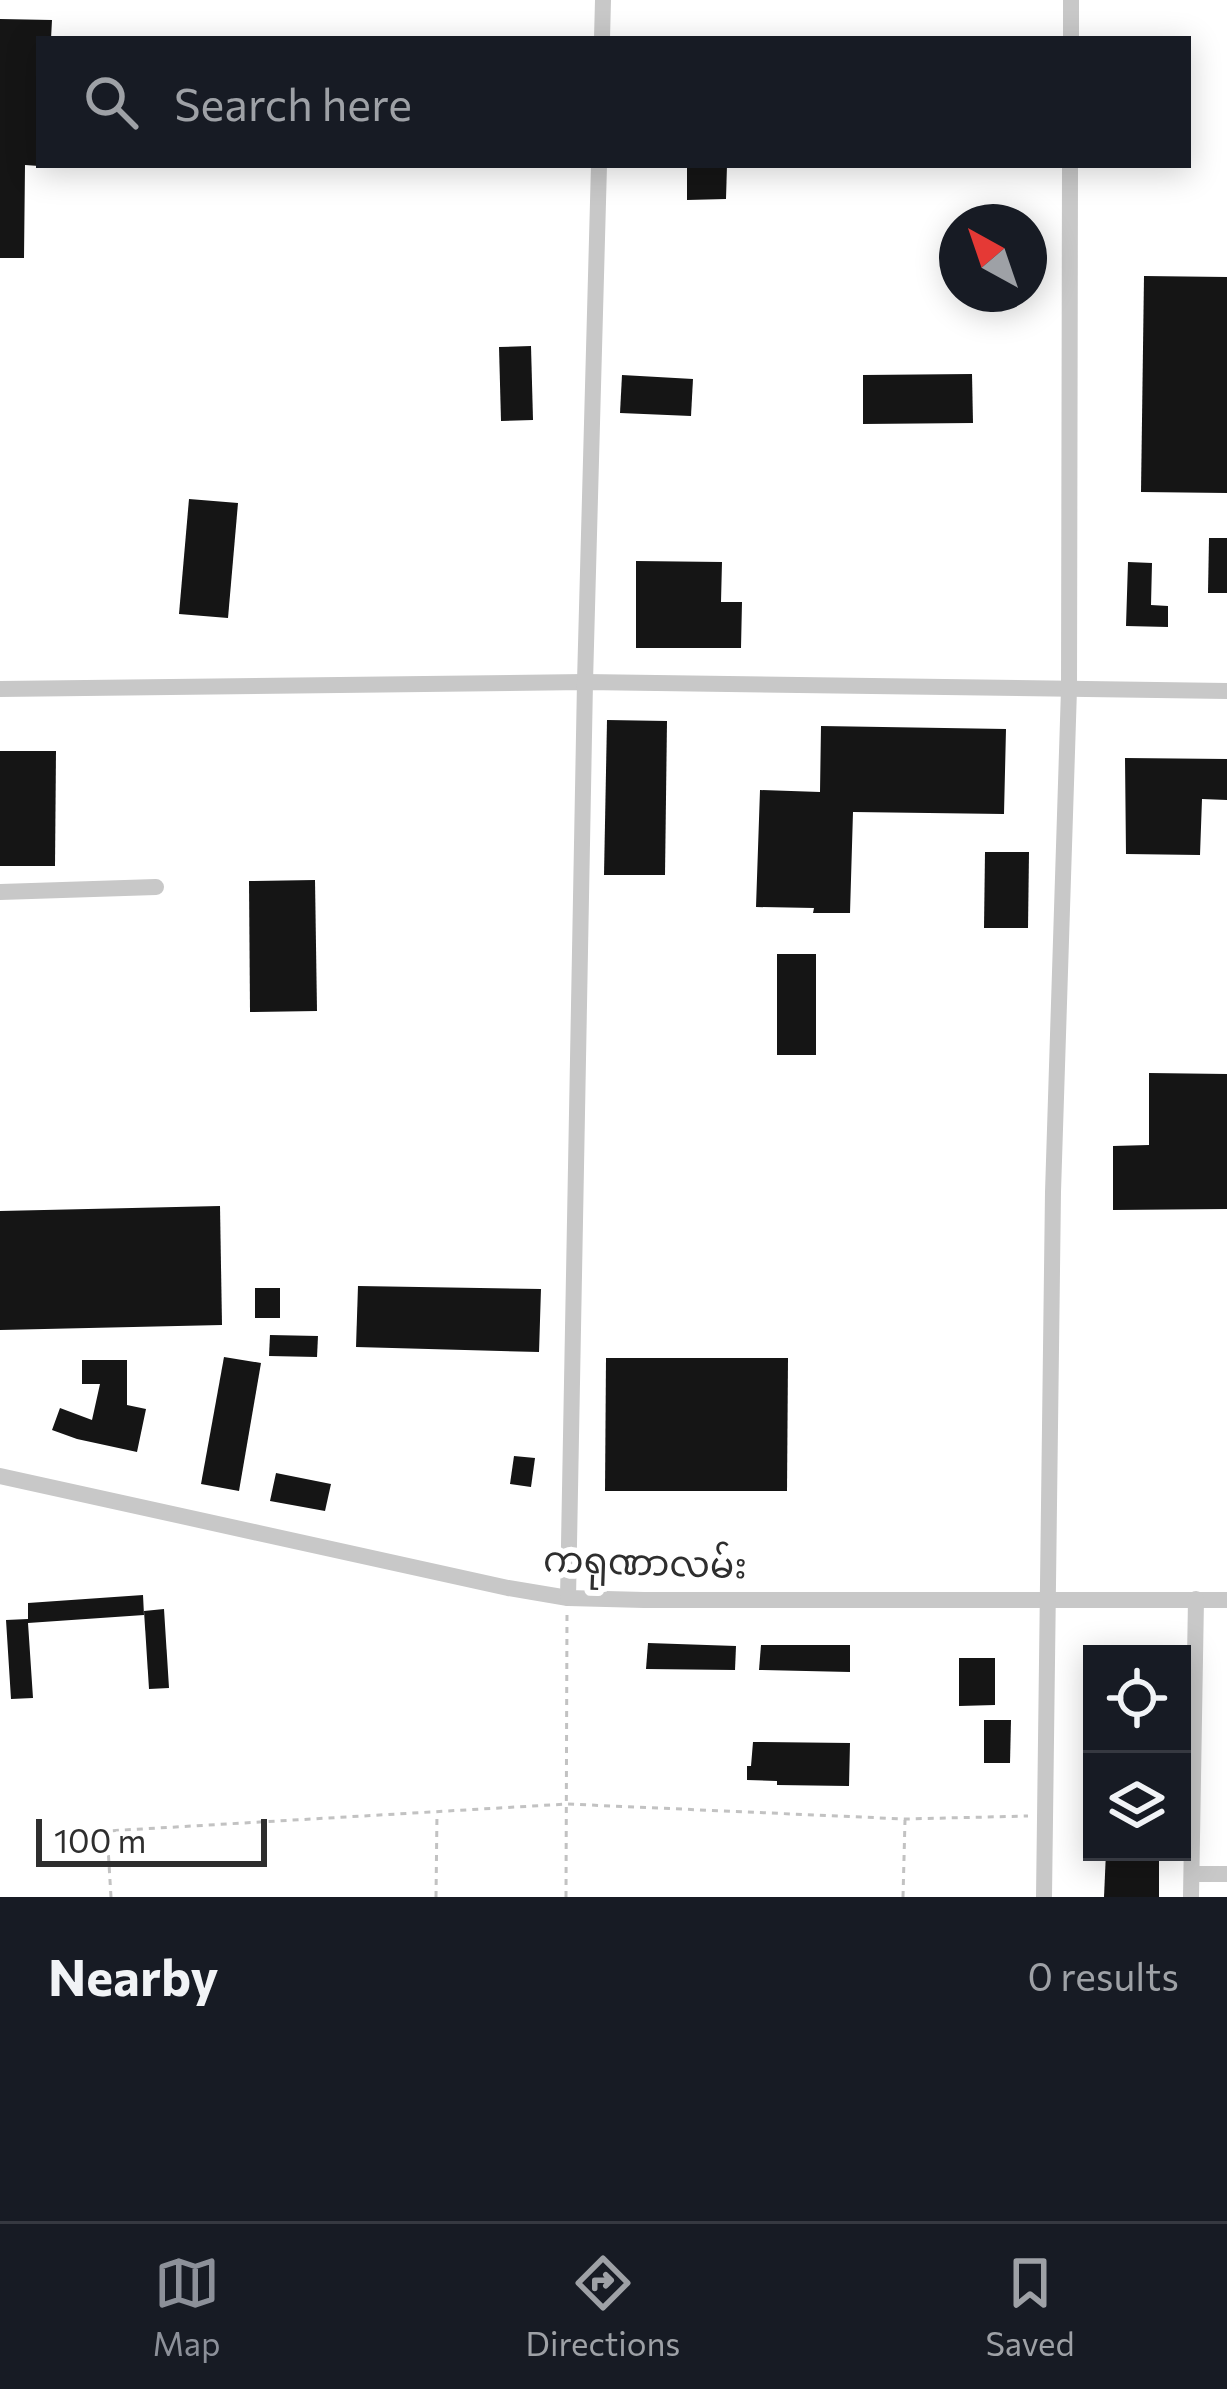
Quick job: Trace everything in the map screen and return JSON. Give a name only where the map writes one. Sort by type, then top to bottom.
[{"type":"street","points":[[602,36],[603,0]]},
{"type":"street","points":[[1071,0],[1071,36]]},
{"type":"street","points":[[568,1598],[599,168]]},
{"type":"street","points":[[1044,1897],[1053,1192],[1069,688],[1070,168]]},
{"type":"street","points":[[0,688],[585,682],[1227,691]]},
{"type":"street","points":[[0,892],[156,887]]},
{"type":"street","name":"ကရုဏာလမ်း","points":[[0,1476],[568,1598],[1227,1600]]},
{"type":"street","points":[[1191,1897],[1196,1599]]},
{"type":"street","points":[[1192,1874],[1227,1874]]},
{"type":"path","points":[[566,1897],[568,1598]]},
{"type":"path","points":[[111,1897],[107,1831],[567,1804],[905,1819],[1046,1816]]},
{"type":"path","points":[[436,1897],[437,1812]]},
{"type":"path","points":[[903,1897],[905,1819]]},
{"type":"building","points":[[0,19],[52,20],[51,36],[36,36],[36,166],[25,165],[24,258],[0,258]]},
{"type":"building","points":[[687,168],[727,168],[726,199],[687,200]]},
{"type":"building","points":[[1144,276],[1227,277],[1227,493],[1141,492]]},
{"type":"building","points":[[531,346],[533,420],[501,421],[499,347]]},
{"type":"building","points":[[972,374],[973,423],[863,424],[863,375]]},
{"type":"building","points":[[622,375],[693,379],[691,416],[620,413]]},
{"type":"building","points":[[189,499],[238,503],[228,618],[179,614]]},
{"type":"building","points":[[1209,538],[1227,538],[1227,593],[1208,593]]},
{"type":"building","points":[[636,561],[722,562],[721,602],[742,602],[741,648],[636,648]]},
{"type":"building","points":[[1128,562],[1152,563],[1151,605],[1168,606],[1168,627],[1126,626]]},
{"type":"building","points":[[607,720],[667,721],[665,875],[604,875]]},
{"type":"building","points":[[821,726],[1006,729],[1004,814],[853,812],[850,913],[756,907],[760,790],[820,792]]},
{"type":"building","points":[[0,751],[56,751],[55,866],[0,866]]},
{"type":"building","points":[[1125,758],[1227,759],[1227,800],[1202,799],[1200,855],[1126,854]]},
{"type":"building","points":[[985,852],[1029,852],[1028,928],[984,928]]},
{"type":"building","points":[[315,880],[317,1011],[250,1012],[249,881]]},
{"type":"building","points":[[777,954],[816,954],[816,1055],[777,1055]]},
{"type":"building","points":[[1149,1073],[1227,1074],[1227,1209],[1113,1210],[1113,1146],[1149,1145]]},
{"type":"building","points":[[220,1206],[222,1325],[0,1330],[0,1211]]},
{"type":"building","points":[[358,1286],[541,1289],[539,1352],[356,1347]]},
{"type":"building","points":[[255,1288],[280,1288],[280,1318],[255,1318]]},
{"type":"building","points":[[270,1335],[318,1336],[317,1357],[269,1356]]},
{"type":"building","points":[[224,1357],[261,1363],[239,1491],[201,1484]]},
{"type":"building","points":[[606,1358],[788,1358],[787,1491],[605,1491]]},
{"type":"building","points":[[82,1360],[127,1360],[127,1405],[146,1409],[137,1452],[52,1430],[60,1408],[92,1420],[100,1384],[82,1384]]},
{"type":"building","points":[[514,1456],[535,1458],[531,1487],[510,1484]]},
{"type":"building","points":[[276,1473],[331,1484],[325,1511],[270,1501]]},
{"type":"building","points":[[143,1595],[144,1615],[28,1623],[33,1698],[11,1699],[6,1620],[28,1619],[28,1603]]},
{"type":"building","points":[[164,1609],[169,1688],[149,1689],[144,1611]]},
{"type":"building","points":[[648,1643],[736,1646],[735,1670],[646,1669]]},
{"type":"building","points":[[761,1645],[850,1645],[850,1672],[759,1670]]},
{"type":"building","points":[[959,1658],[995,1658],[995,1705],[959,1706]]},
{"type":"building","points":[[984,1720],[1011,1720],[1010,1763],[984,1763]]},
{"type":"building","points":[[753,1742],[850,1743],[849,1786],[747,1780]]},
{"type":"building","points":[[1106,1861],[1159,1861],[1159,1897],[1104,1897]]}]
